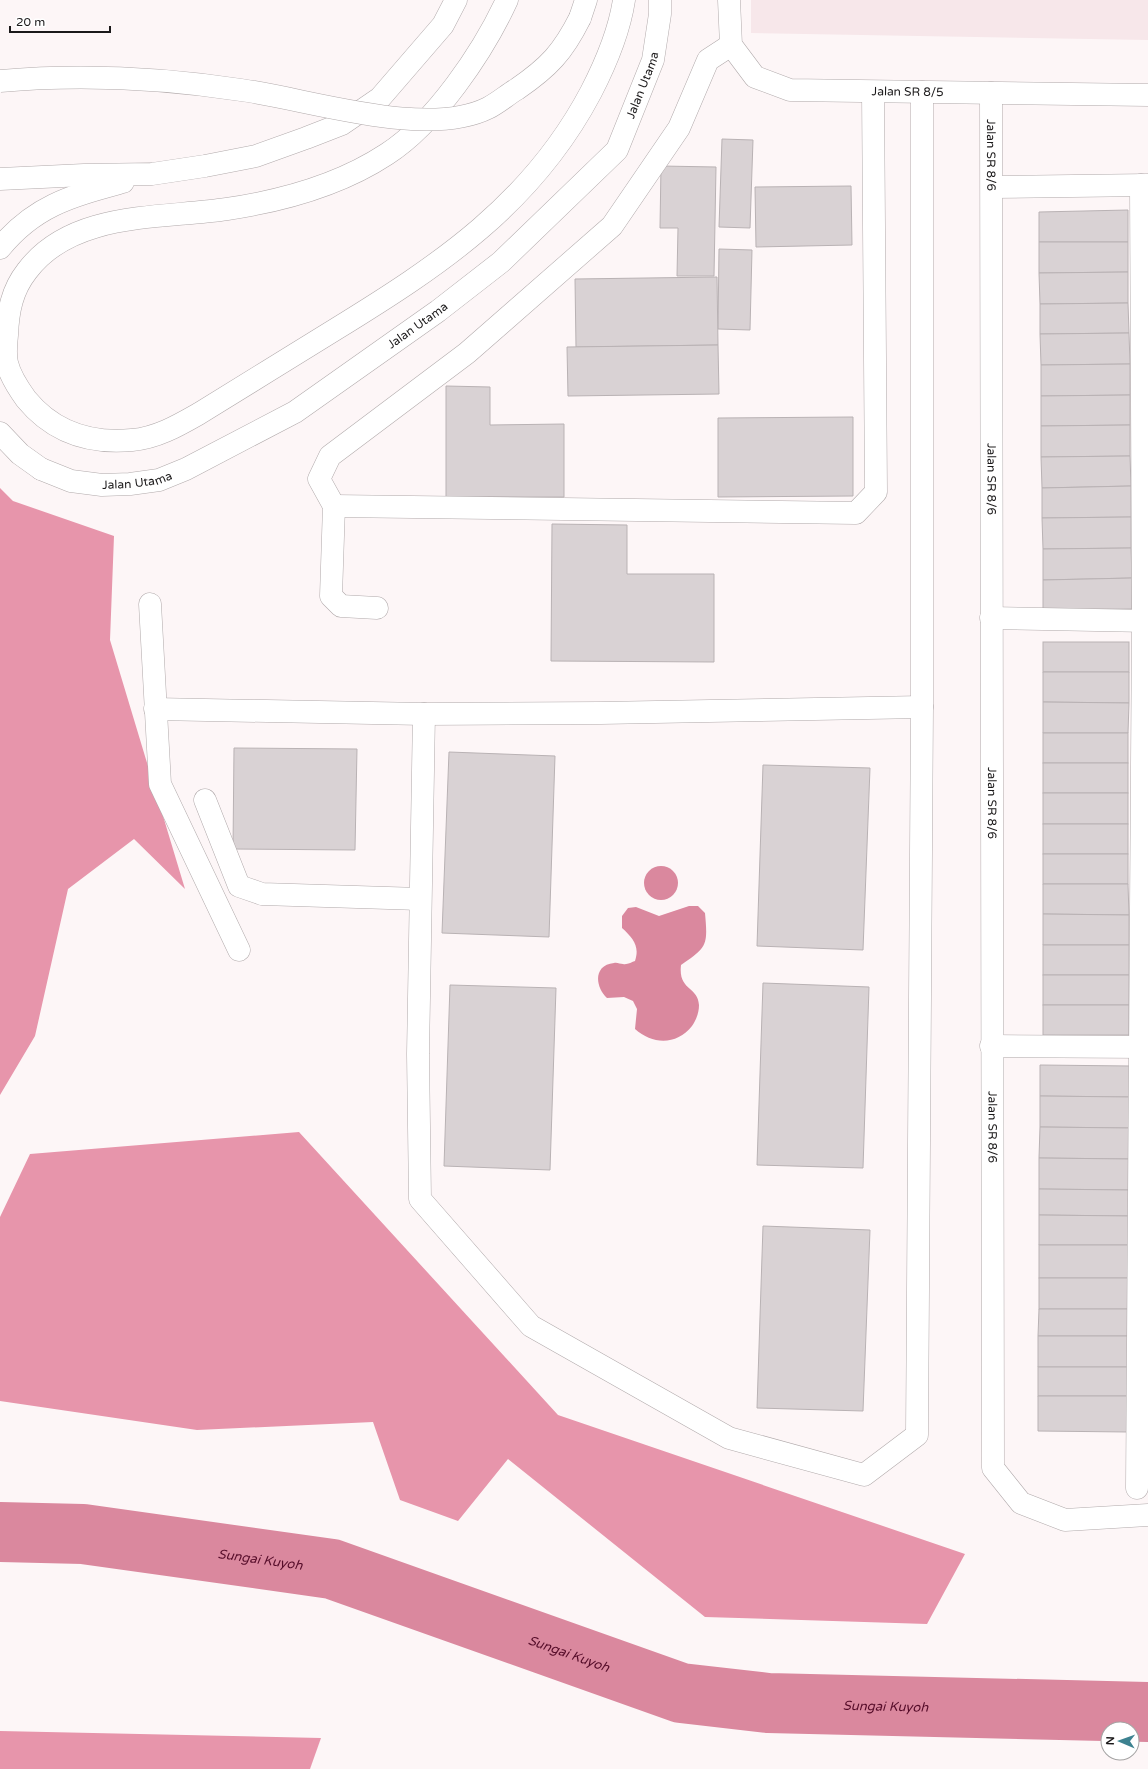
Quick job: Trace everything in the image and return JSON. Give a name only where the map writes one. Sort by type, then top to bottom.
[{"type":"main road","points":[[0,248],[14,230],[50,206],[79,194],[152,174],[256,156],[342,124],[380,98],[443,25],[456,0]]},
{"type":"main road","points":[[507,0],[476,55],[442,101],[414,131],[387,154],[349,174],[309,191],[276,200],[228,209],[127,220],[85,230],[62,239],[42,254],[27,270],[16,287],[8,318],[6,362],[20,392],[46,419],[64,431],[97,440],[115,441],[135,440],[155,435],[175,427],[200,413],[424,274],[481,230],[532,180],[552,154],[583,107],[608,59],[622,15],[624,0]]},
{"type":"main road","name":"Jalan Utama","points":[[41,469],[71,481],[102,485],[130,484],[159,480],[186,469],[295,412],[438,311],[501,262],[617,150],[653,60],[660,14],[660,0]]},
{"type":"main road","points":[[376,608],[341,606],[331,596],[334,506],[319,479],[330,456],[467,353],[612,226],[679,128],[708,60],[731,45],[729,0]]},
{"type":"main road","points":[[0,81],[85,78],[146,80],[193,84],[283,96],[403,119],[440,119],[466,115],[488,108],[526,83],[550,64],[567,44],[583,9]]},
{"type":"main road","name":"Jalan SR 8/5","points":[[731,45],[755,77],[790,90],[1148,94]]},
{"type":"main road","points":[[334,506],[856,513],[876,492],[873,92]]},
{"type":"main road","points":[[424,714],[418,1054],[420,1199],[531,1326],[729,1438],[864,1475],[917,1435],[922,707],[922,92]]},
{"type":"main road","name":"Jalan SR 8/6","points":[[991,93],[993,1468],[1021,1503],[1065,1520],[1148,1515]]},
{"type":"main road","points":[[0,179],[84,175],[152,174]]},
{"type":"main road","points":[[992,187],[1145,185],[1146,620],[1144,1047],[1137,1488]]},
{"type":"main road","points":[[0,433],[20,454],[41,469]]},
{"type":"main road","points":[[0,452],[20,465],[41,469]]},
{"type":"main road","points":[[150,604],[160,784],[239,950]]},
{"type":"main road","points":[[992,618],[1146,620]]},
{"type":"main road","points":[[155,709],[424,714],[617,713],[922,707]]},
{"type":"main road","points":[[205,800],[239,886],[262,894],[420,899]]},
{"type":"main road","points":[[992,1046],[1144,1047]]},
{"type":"shaded area","points":[[751,0],[1148,0],[1148,40],[751,33]]},
{"type":"shaded area","points":[[0,488],[13,501],[114,536],[110,640],[185,889],[134,839],[68,889],[35,1036],[0,1095]]},
{"type":"shaded area","points":[[658,866],[664,866],[668,867],[675,873],[678,883],[677,890],[671,897],[664,900],[658,900],[654,899],[647,893],[644,886],[644,880],[645,876],[651,869]]},
{"type":"shaded area","points":[[689,906],[698,906],[705,913],[706,939],[704,945],[696,954],[681,965],[682,980],[698,999],[698,1014],[692,1026],[679,1037],[665,1041],[649,1038],[635,1029],[637,1009],[633,1001],[624,997],[607,998],[598,983],[599,972],[607,965],[615,963],[626,964],[635,961],[637,951],[636,947],[632,939],[622,928],[622,916],[628,908],[636,907],[659,916]]},
{"type":"shaded area","points":[[299,1132],[558,1415],[965,1554],[927,1624],[705,1617],[508,1459],[458,1521],[400,1500],[373,1422],[197,1430],[0,1401],[0,1217],[30,1154]]},
{"type":"shaded area","points":[[0,1731],[321,1738],[310,1769],[0,1769]]},
{"type":"building","points":[[722,139],[753,140],[750,228],[719,227]]},
{"type":"building","points":[[661,166],[716,167],[714,276],[677,276],[678,228],[660,228]]},
{"type":"building","points":[[851,186],[852,245],[756,247],[755,187]]},
{"type":"building","points":[[1128,210],[1128,242],[1039,242],[1039,212]]},
{"type":"building","points":[[1039,242],[1128,242],[1128,272],[1039,273]]},
{"type":"building","points":[[719,249],[752,250],[750,330],[718,329]]},
{"type":"building","points":[[1128,272],[1128,303],[1040,304],[1039,273]]},
{"type":"building","points":[[717,277],[718,345],[576,347],[575,279]]},
{"type":"building","points":[[1128,303],[1129,333],[1040,334],[1040,304]]},
{"type":"building","points":[[1129,333],[1130,364],[1041,365],[1040,334]]},
{"type":"building","points":[[718,345],[719,394],[568,396],[567,347]]},
{"type":"building","points":[[1130,364],[1130,395],[1041,396],[1041,365]]},
{"type":"building","points":[[446,386],[490,387],[490,425],[564,424],[564,497],[446,497]]},
{"type":"building","points":[[1130,395],[1130,425],[1041,426],[1041,396]]},
{"type":"building","points":[[853,417],[853,496],[718,497],[718,418]]},
{"type":"building","points":[[1130,425],[1130,456],[1041,457],[1041,426]]},
{"type":"building","points":[[1130,456],[1131,486],[1042,488],[1041,457]]},
{"type":"building","points":[[1131,486],[1131,517],[1042,518],[1042,488]]},
{"type":"building","points":[[1131,517],[1131,548],[1043,549],[1042,518]]},
{"type":"building","points":[[552,524],[627,525],[627,574],[714,574],[714,662],[551,661]]},
{"type":"building","points":[[1131,548],[1132,578],[1043,580],[1043,549]]},
{"type":"building","points":[[1132,578],[1132,609],[1043,610],[1043,580]]},
{"type":"building","points":[[1043,642],[1129,642],[1129,672],[1043,672]]},
{"type":"building","points":[[1043,672],[1129,672],[1129,703],[1043,702]]},
{"type":"building","points":[[1043,702],[1129,703],[1128,733],[1043,733]]},
{"type":"building","points":[[1043,733],[1128,733],[1128,763],[1043,763]]},
{"type":"building","points":[[234,748],[357,749],[355,850],[233,849]]},
{"type":"building","points":[[449,752],[555,756],[549,937],[442,933]]},
{"type":"building","points":[[1043,763],[1128,763],[1128,793],[1043,793]]},
{"type":"building","points":[[763,765],[870,768],[863,950],[757,946]]},
{"type":"building","points":[[1043,793],[1128,793],[1128,824],[1043,824]]},
{"type":"building","points":[[1043,824],[1128,824],[1128,854],[1043,854]]},
{"type":"building","points":[[1043,854],[1128,854],[1128,884],[1043,884]]},
{"type":"building","points":[[1043,884],[1128,884],[1129,915],[1043,914]]},
{"type":"building","points":[[1043,914],[1129,915],[1129,945],[1043,945]]},
{"type":"building","points":[[1043,945],[1129,945],[1129,975],[1043,975]]},
{"type":"building","points":[[1043,975],[1129,975],[1129,1005],[1043,1005]]},
{"type":"building","points":[[763,983],[869,987],[863,1168],[757,1165]]},
{"type":"building","points":[[450,985],[556,988],[550,1170],[444,1166]]},
{"type":"building","points":[[1043,1005],[1129,1005],[1129,1035],[1043,1035]]},
{"type":"building","points":[[1040,1065],[1130,1066],[1130,1097],[1040,1096]]},
{"type":"building","points":[[1040,1096],[1130,1097],[1130,1128],[1040,1127]]},
{"type":"building","points":[[1040,1127],[1130,1128],[1130,1159],[1039,1158]]},
{"type":"building","points":[[1039,1158],[1130,1159],[1129,1190],[1039,1189]]},
{"type":"building","points":[[1039,1189],[1129,1190],[1130,1216],[1039,1215]]},
{"type":"building","points":[[1039,1215],[1130,1216],[1129,1245],[1039,1245]]},
{"type":"building","points":[[763,1226],[870,1230],[863,1411],[757,1408]]},
{"type":"building","points":[[1039,1245],[1129,1245],[1129,1278],[1039,1278]]},
{"type":"building","points":[[1039,1278],[1129,1278],[1129,1309],[1039,1309]]},
{"type":"building","points":[[1039,1309],[1129,1309],[1129,1336],[1038,1336]]},
{"type":"building","points":[[1038,1336],[1129,1336],[1128,1367],[1038,1367]]},
{"type":"building","points":[[1038,1367],[1128,1367],[1128,1396],[1038,1396]]},
{"type":"building","points":[[1038,1396],[1128,1396],[1128,1432],[1038,1431]]},
{"type":"waterway","name":"Sungai Kuyoh","points":[[0,1532],[83,1534],[332,1569],[681,1693],[768,1703],[1148,1712]]}]
